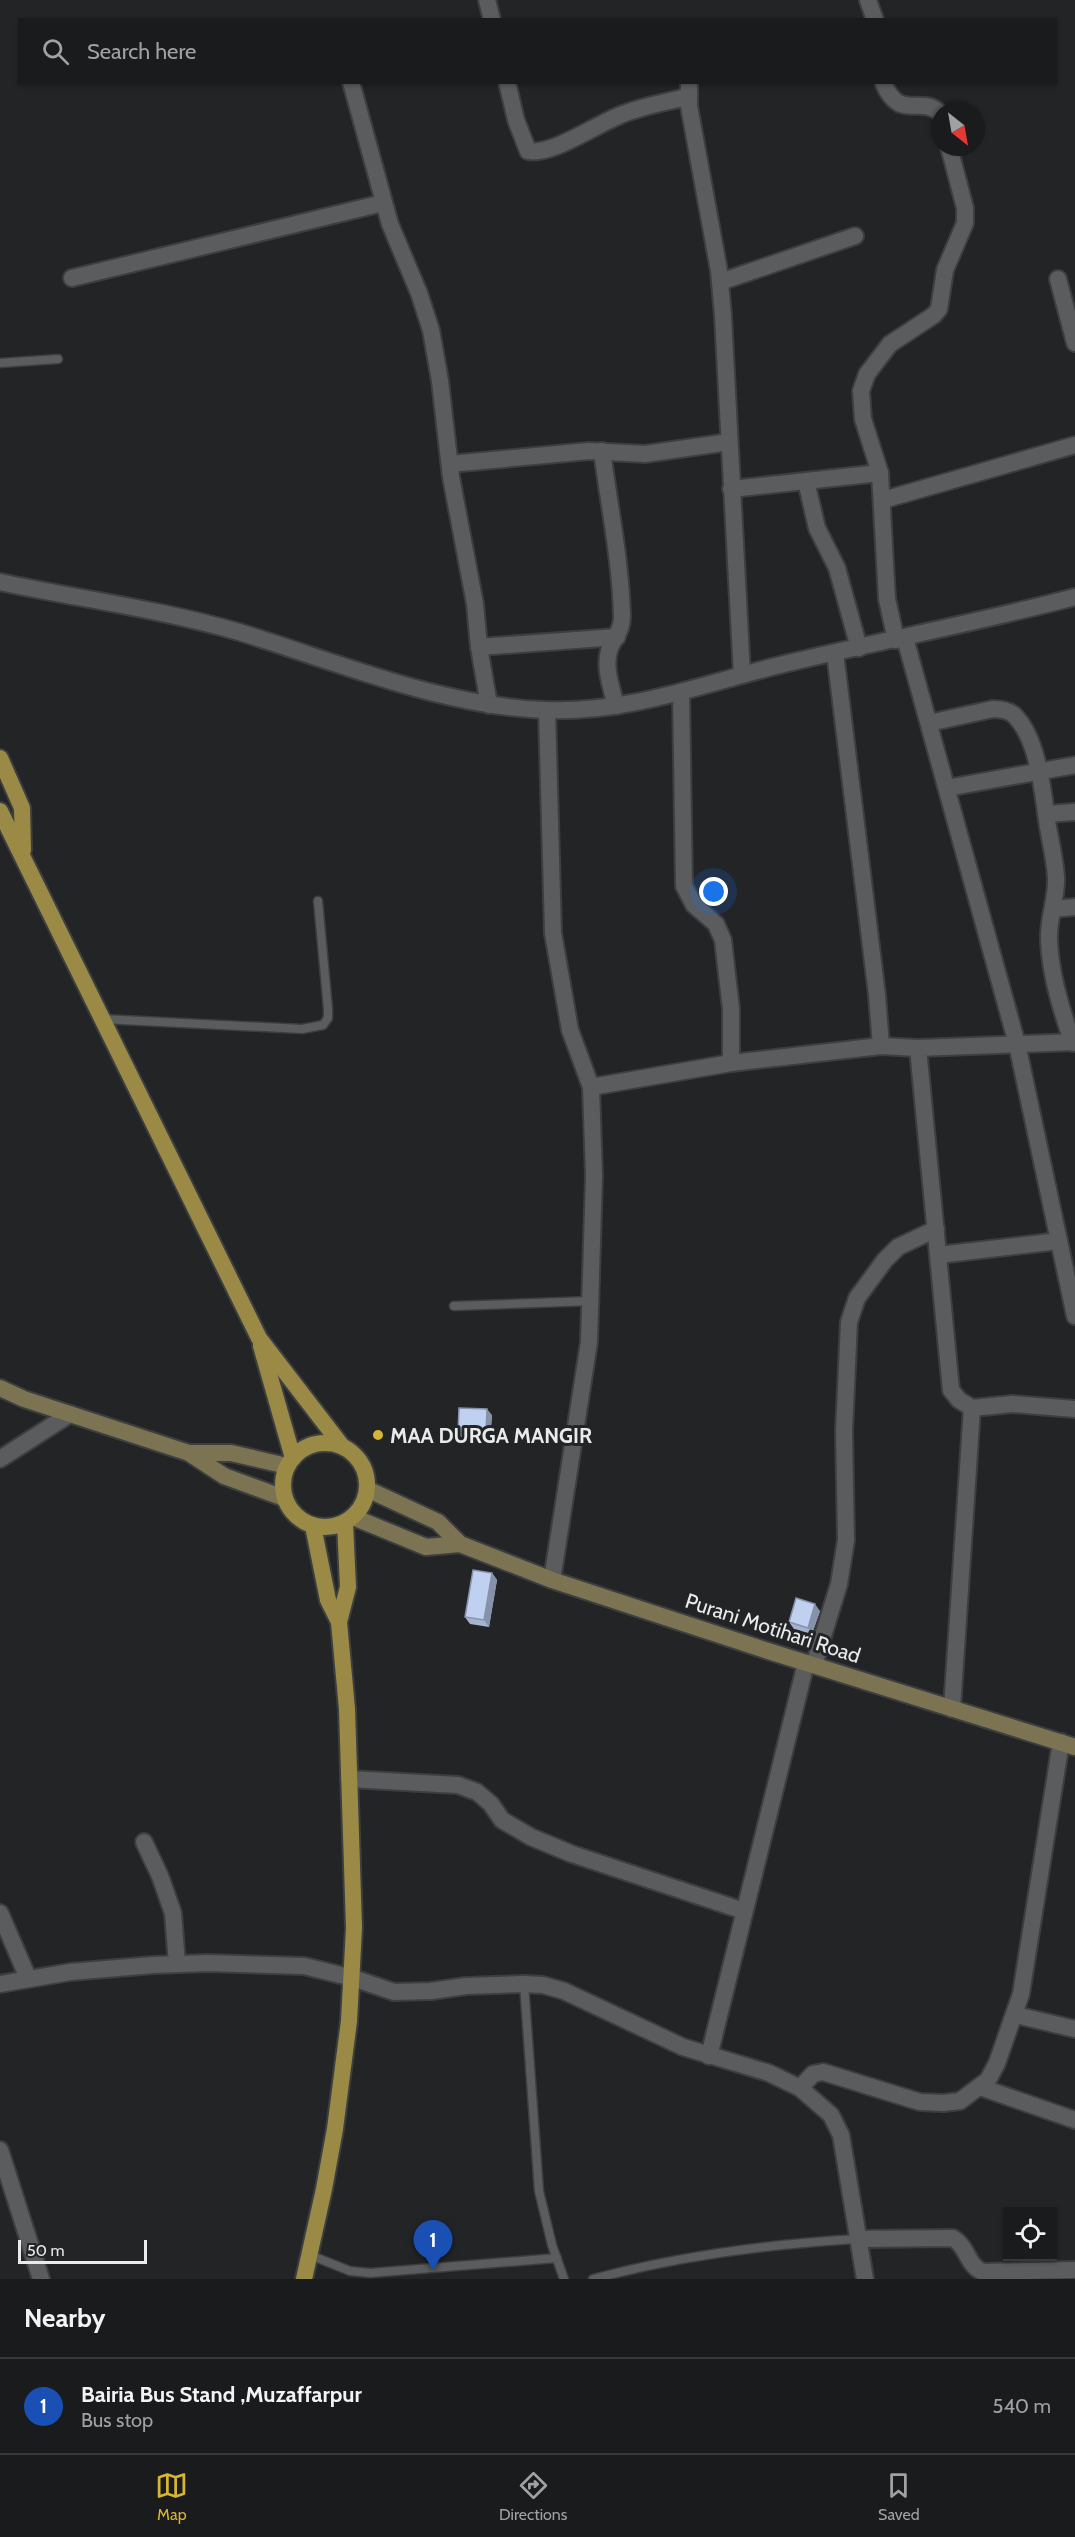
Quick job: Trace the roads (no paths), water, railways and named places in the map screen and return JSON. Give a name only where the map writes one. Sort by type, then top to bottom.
[{"type":"main road","points":[[0,758],[21,808],[24,857]]},
{"type":"main road","points":[[0,810],[259,1338],[342,1446],[358,1459],[367,1478],[365,1499],[349,1520],[335,1527],[313,1526],[295,1516],[284,1498],[283,1477],[290,1462],[310,1445],[331,1443],[342,1446]]},
{"type":"main road","points":[[0,834],[24,857]]},
{"type":"main road","points":[[259,1338],[290,1462]]},
{"type":"main road","points":[[0,1388],[70,1414],[189,1453],[224,1476],[284,1498]]},
{"type":"main road","points":[[189,1453],[231,1453],[290,1462]]},
{"type":"main road","name":"Purani Motihari Road","points":[[367,1489],[438,1522],[460,1544],[552,1580],[1068,1745]]},
{"type":"main road","points":[[304,2279],[335,2128],[352,1978],[354,1928],[347,1709],[339,1622],[348,1587],[349,1520]]},
{"type":"main road","name":"Purani Motihari Road","points":[[349,1520],[426,1547],[460,1544]]},
{"type":"main road","points":[[313,1526],[328,1600],[339,1622]]},
{"type":"street","points":[[487,0],[492,18]]},
{"type":"street","points":[[868,0],[874,18]]},
{"type":"street","points":[[352,84],[383,203],[419,293],[430,330],[440,381],[450,464],[475,604],[479,647],[489,705]]},
{"type":"street","points":[[508,84],[523,141],[528,151],[539,153],[552,149],[623,114],[688,90],[720,282],[742,675]]},
{"type":"street","points":[[884,84],[887,93],[895,102],[905,106],[928,105],[931,107]]},
{"type":"street","points":[[951,156],[965,208],[965,223],[945,270],[939,309],[934,315],[890,344],[867,374],[861,391],[863,419],[880,473],[885,583],[929,723],[1017,1044],[1075,1316]]},
{"type":"street","points":[[72,278],[383,203]]},
{"type":"street","points":[[720,282],[855,236]]},
{"type":"street","points":[[1058,279],[1075,343]]},
{"type":"street","points":[[450,464],[602,451],[645,454],[729,442]]},
{"type":"street","points":[[883,500],[1075,445]]},
{"type":"street","points":[[602,451],[621,604],[622,630],[609,652],[608,664],[616,706]]},
{"type":"street","points":[[731,489],[880,473]]},
{"type":"street","points":[[806,480],[817,528],[837,568],[859,648]]},
{"type":"street","points":[[0,582],[170,614],[432,692],[489,705],[547,711],[616,706],[656,699],[742,675],[1075,597]]},
{"type":"street","points":[[479,647],[617,637]]},
{"type":"street","points":[[835,653],[877,995],[881,1046]]},
{"type":"street","points":[[681,692],[684,886],[694,905],[716,924],[723,940],[731,1009],[731,1063]]},
{"type":"street","points":[[591,1087],[731,1063],[881,1046],[918,1048],[1074,1042],[1060,1005],[1051,957],[1049,936],[1056,876],[1041,771],[1022,727],[1014,715],[1003,709],[993,709],[929,723]]},
{"type":"street","points":[[547,711],[553,933],[570,1030],[591,1087],[594,1176],[591,1301],[585,1375],[552,1580]]},
{"type":"street","points":[[947,788],[1075,765]]},
{"type":"street","points":[[1046,814],[1075,812]]},
{"type":"street","points":[[1053,909],[1075,907]]},
{"type":"street","points":[[918,1048],[951,1390],[959,1400],[972,1408],[1012,1404],[1075,1409]]},
{"type":"street","points":[[709,2056],[744,1911],[810,1664],[839,1584],[846,1540],[844,1431],[849,1322],[856,1298],[885,1260],[898,1247],[936,1229]]},
{"type":"street","points":[[938,1255],[1059,1241]]},
{"type":"street","points":[[952,1708],[972,1408]]},
{"type":"street","points":[[0,1459],[70,1414]]},
{"type":"street","points":[[800,2088],[813,2074],[823,2072],[897,2097],[920,2102],[943,2103],[960,2101],[988,2080],[1016,2015],[1068,1745]]},
{"type":"street","points":[[349,1779],[458,1785],[477,1792],[502,1820],[531,1837],[572,1854],[744,1911]]},
{"type":"street","points":[[144,1842],[160,1876],[173,1913],[177,1964]]},
{"type":"street","points":[[0,1912],[28,1978]]},
{"type":"street","points":[[0,1984],[28,1978],[177,1964],[303,1966],[352,1978],[394,1992],[524,1983],[564,1991],[683,2047],[769,2073],[800,2088],[831,2115],[841,2135],[865,2279]]},
{"type":"street","points":[[1016,2015],[1075,2029]]},
{"type":"street","points":[[980,2087],[1075,2120]]},
{"type":"street","points":[[0,2150],[41,2279]]},
{"type":"street","points":[[858,2239],[953,2238],[960,2242],[975,2269],[983,2272],[1075,2270]]},
{"type":"lane","points":[[0,363],[58,359]]},
{"type":"lane","points":[[102,1019],[302,1029],[323,1025],[328,1018],[328,1009],[318,901]]},
{"type":"lane","points":[[454,1306],[591,1301]]},
{"type":"lane","points":[[524,1983],[538,2191],[564,2279]]},
{"type":"lane","points":[[592,2279],[645,2265],[698,2256],[858,2239]]},
{"type":"lane","points":[[310,2255],[350,2271],[370,2273],[557,2258]]},
{"type":"place","name":"MAA DURGA MANGIR","points":[[378,1435]]},
{"type":"place","name":"Bairia Bus Stand ,Muzaffarpur","points":[[433,2270]]}]
